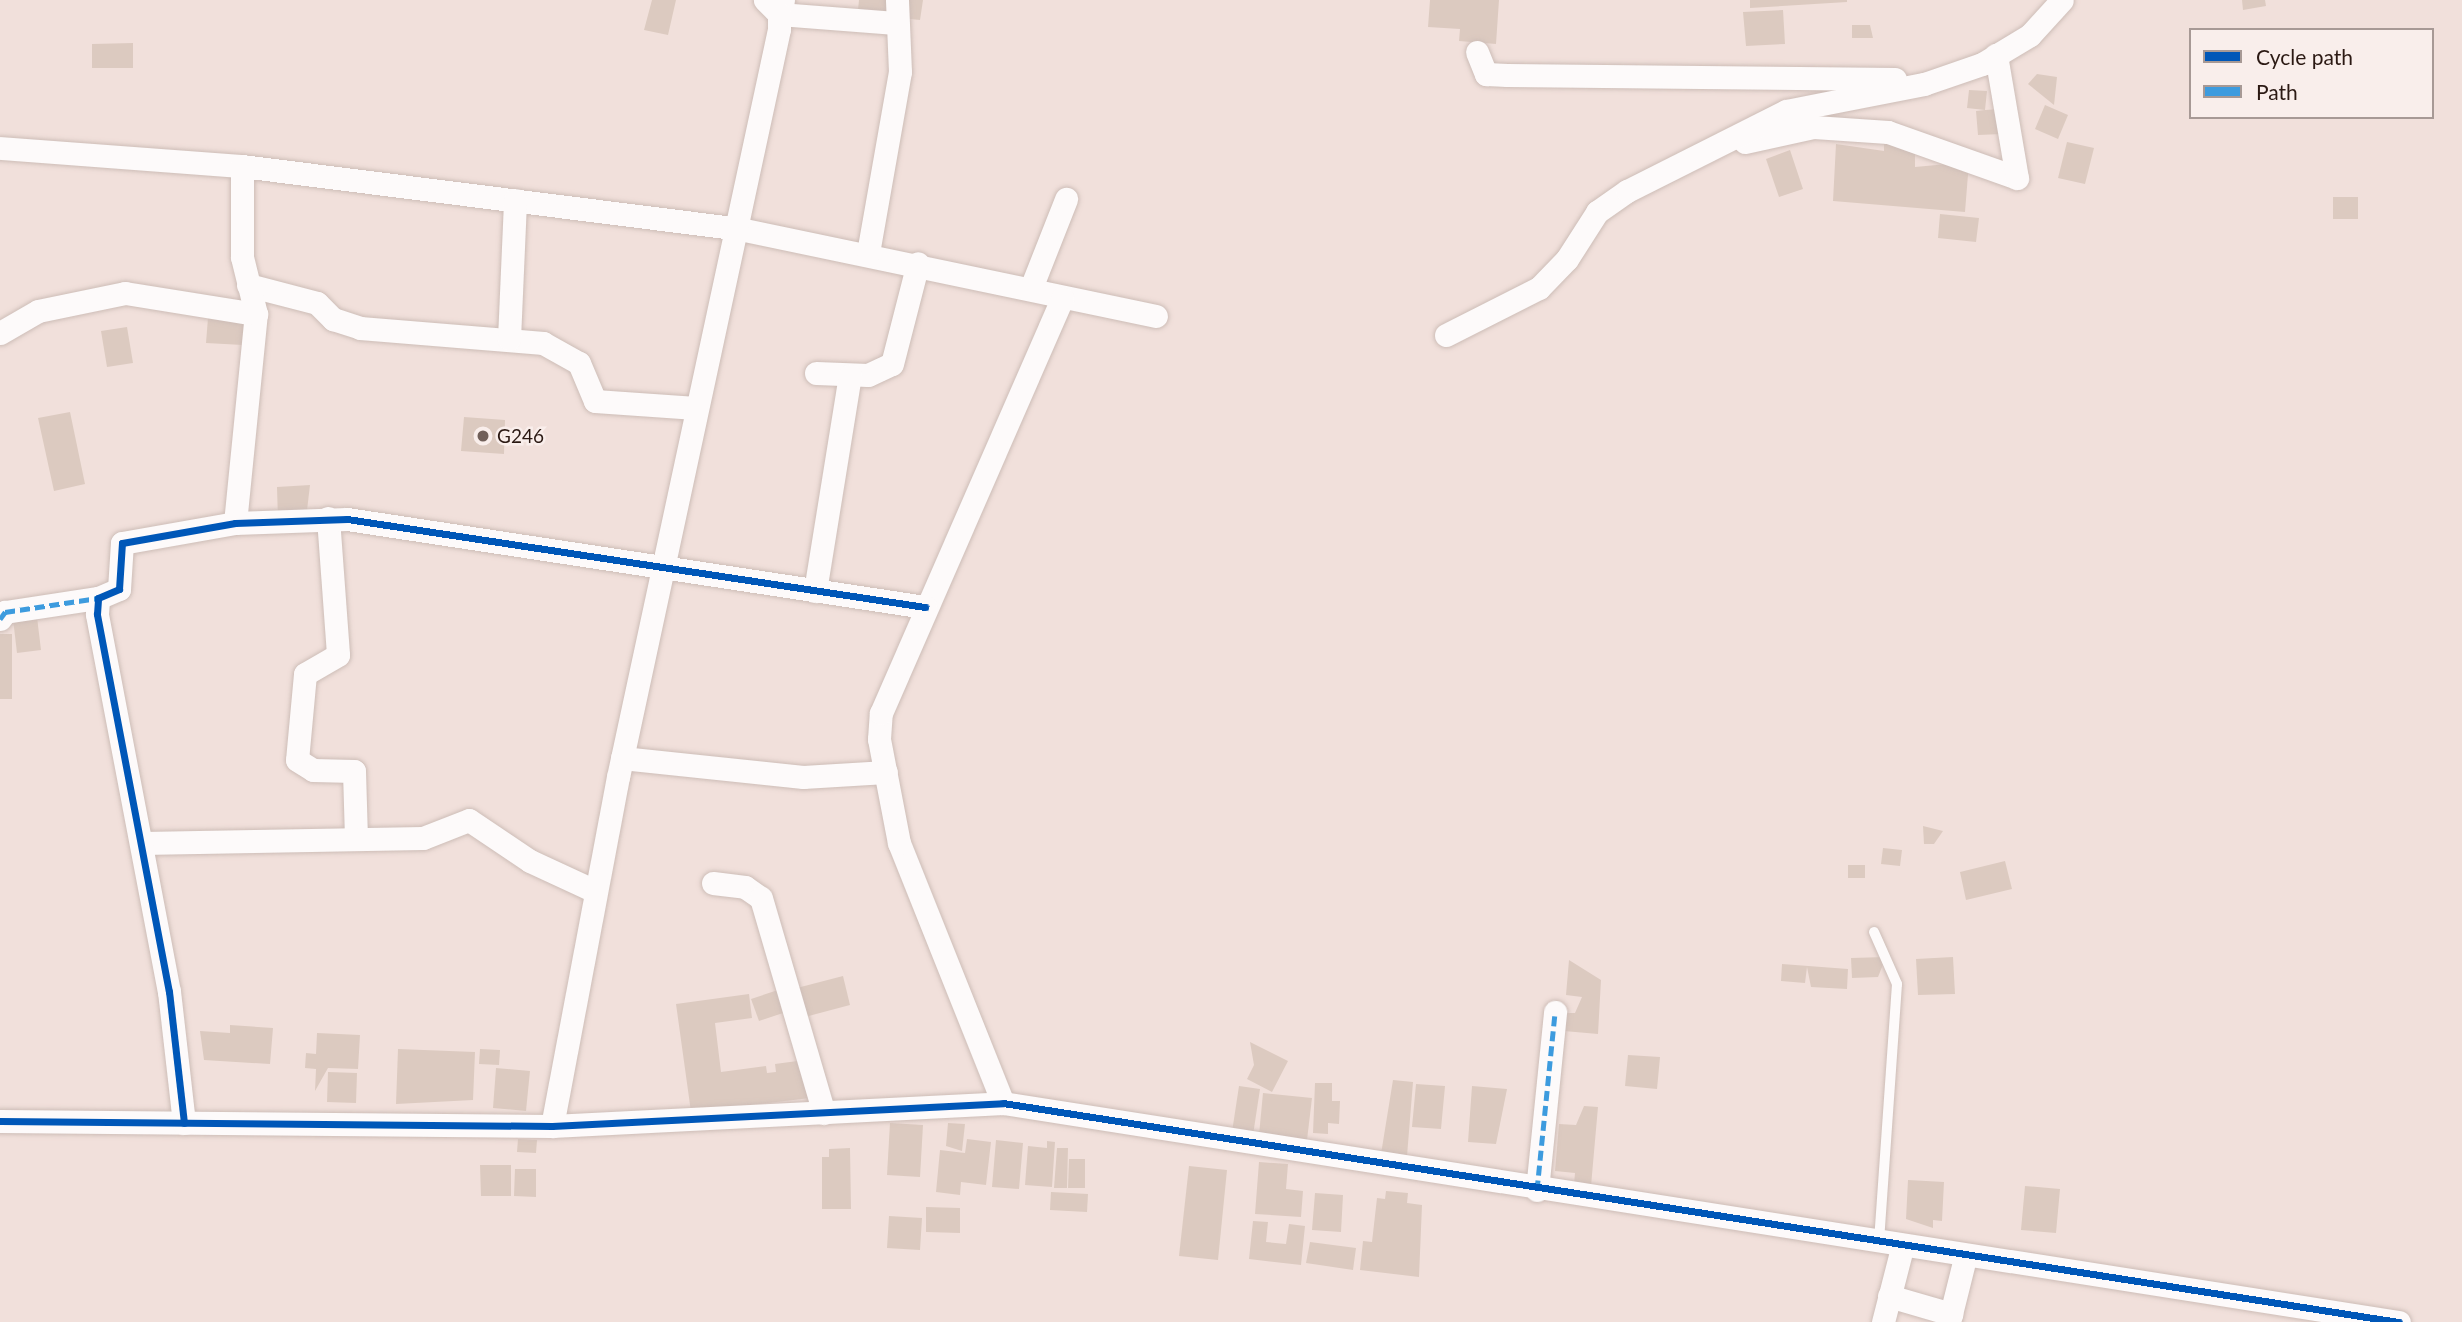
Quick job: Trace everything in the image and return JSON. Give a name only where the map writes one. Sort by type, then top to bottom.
[{"type":"street","points":[[1446,335],[1539,288],[1608,203],[1718,149],[1786,111],[1924,84],[1996,55],[2031,36],[2062,0]]},
{"type":"street","points":[[552,1126],[595,891],[735,228],[776,5],[897,11],[900,72],[869,253]]},
{"type":"street","points":[[1477,52],[1486,74],[1497,75],[1890,78],[1924,84]]},
{"type":"street","points":[[1718,149],[1814,127],[1867,130],[1909,136],[2017,178],[2011,117],[1996,55]]},
{"type":"street","points":[[0,148],[242,166],[735,228],[918,263],[1031,288],[1062,299],[1156,316]]},
{"type":"street","points":[[235,523],[256,314],[248,285],[242,166]]},
{"type":"street","points":[[1031,288],[1066,199]]},
{"type":"street","points":[[509,339],[515,200]]},
{"type":"street","points":[[816,373],[850,376],[892,364],[918,263]]},
{"type":"street","points":[[248,285],[317,303],[352,326],[543,343],[579,363],[595,401],[696,408]]},
{"type":"street","points":[[0,333],[38,310],[125,293],[256,314]]},
{"type":"street","points":[[1003,1103],[899,843],[886,772],[881,713],[925,607],[1062,299]]},
{"type":"street","points":[[815,591],[850,376]]},
{"type":"street","points":[[2,610],[98,598],[119,589],[122,543],[235,523],[328,518],[662,571],[925,607]]},
{"type":"street","points":[[328,518],[338,655],[305,674],[297,760],[313,770],[354,771],[356,839]]},
{"type":"street","points":[[98,598],[142,843],[184,1123]]},
{"type":"street","points":[[622,758],[803,777],[886,772]]},
{"type":"street","points":[[142,843],[423,838],[469,820],[530,862],[595,891]]},
{"type":"street","points":[[712,883],[745,887],[761,898],[824,1113]]},
{"type":"street","points":[[1538,1190],[1555,1012]]},
{"type":"street","points":[[0,1121],[552,1126],[1003,1103],[1965,1258],[2292,1315],[2399,1322]]},
{"type":"street","points":[[1883,1322],[1889,1296],[1890,1246]]},
{"type":"street","points":[[1889,1296],[1950,1318],[1965,1258]]},
{"type":"lane","points":[[1874,932],[1898,984],[1890,1246]]},
{"type":"building","points":[[652,0],[676,0],[668,35],[644,30]]},
{"type":"building","points":[[859,0],[894,0],[893,16],[858,10]]},
{"type":"building","points":[[902,0],[923,0],[920,20],[900,18]]},
{"type":"building","points":[[1430,0],[1499,0],[1496,44],[1459,41],[1460,29],[1428,27]]},
{"type":"building","points":[[1750,0],[1847,0],[1847,2],[1750,8]]},
{"type":"building","points":[[2242,0],[2265,0],[2266,6],[2243,10]]},
{"type":"building","points":[[1783,10],[1785,44],[1746,46],[1743,12]]},
{"type":"building","points":[[1852,25],[1870,25],[1873,38],[1852,38]]},
{"type":"building","points":[[133,43],[133,68],[92,68],[92,44]]},
{"type":"building","points":[[2037,74],[2057,77],[2054,105],[2028,84]]},
{"type":"building","points":[[1969,90],[1987,91],[1985,110],[1967,108]]},
{"type":"building","points":[[2045,105],[2068,115],[2058,139],[2035,129]]},
{"type":"building","points":[[2001,109],[2002,134],[1978,135],[1976,111]]},
{"type":"building","points":[[1884,142],[1915,143],[1915,167],[1969,162],[1965,212],[1833,201],[1836,144],[1884,151]]},
{"type":"building","points":[[2067,142],[2094,148],[2085,184],[2058,178]]},
{"type":"building","points":[[1790,150],[1803,189],[1779,197],[1766,159]]},
{"type":"building","points":[[2333,197],[2358,197],[2358,219],[2333,219]]},
{"type":"building","points":[[1940,214],[1979,218],[1976,242],[1938,238]]},
{"type":"building","points":[[208,318],[245,320],[243,345],[206,343]]},
{"type":"building","points":[[127,327],[133,363],[107,367],[101,331]]},
{"type":"building","points":[[70,412],[85,484],[54,491],[38,418]]},
{"type":"building","name":"G246","points":[[464,417],[505,420],[504,454],[461,451]]},
{"type":"building","points":[[310,485],[306,519],[278,520],[277,487]]},
{"type":"building","points":[[37,617],[41,650],[17,653],[13,619]]},
{"type":"building","points":[[0,634],[12,634],[12,699],[0,699]]},
{"type":"building","points":[[1923,826],[1943,831],[1934,844],[1924,844]]},
{"type":"building","points":[[1883,848],[1902,850],[1900,866],[1881,864]]},
{"type":"building","points":[[2005,861],[2012,889],[1966,900],[1960,872]]},
{"type":"building","points":[[1848,865],[1865,865],[1865,878],[1848,878]]},
{"type":"building","points":[[1886,957],[1878,977],[1852,978],[1851,958]]},
{"type":"building","points":[[1953,957],[1955,994],[1918,995],[1916,959]]},
{"type":"building","points":[[1569,960],[1601,980],[1598,1034],[1564,1031],[1566,1013],[1575,1013],[1582,997],[1566,995]]},
{"type":"building","points":[[1782,964],[1848,969],[1847,989],[1811,987],[1807,967],[1805,983],[1781,981]]},
{"type":"building","points":[[843,976],[850,1005],[801,1018],[793,989]]},
{"type":"building","points":[[784,988],[792,1010],[759,1021],[751,999]]},
{"type":"building","points":[[749,994],[752,1018],[715,1023],[721,1072],[766,1066],[767,1073],[776,1072],[775,1064],[805,1060],[810,1098],[691,1112],[676,1004]]},
{"type":"building","points":[[230,1025],[273,1028],[270,1064],[204,1060],[200,1031],[230,1033]]},
{"type":"building","points":[[317,1033],[360,1035],[358,1069],[328,1068],[315,1091],[316,1069],[305,1068],[306,1053],[316,1054]]},
{"type":"building","points":[[1250,1042],[1288,1061],[1272,1092],[1247,1079],[1254,1065]]},
{"type":"building","points":[[398,1049],[475,1052],[473,1100],[396,1104]]},
{"type":"building","points":[[480,1049],[500,1050],[499,1065],[479,1064]]},
{"type":"building","points":[[1628,1055],[1660,1057],[1657,1089],[1625,1086]]},
{"type":"building","points":[[496,1068],[530,1071],[526,1111],[493,1108]]},
{"type":"building","points":[[328,1072],[357,1073],[356,1103],[327,1102]]},
{"type":"building","points":[[1393,1080],[1413,1082],[1407,1156],[1381,1154]]},
{"type":"building","points":[[1315,1083],[1332,1083],[1332,1101],[1340,1101],[1339,1124],[1328,1123],[1328,1134],[1313,1133]]},
{"type":"building","points":[[1416,1084],[1445,1086],[1441,1129],[1412,1127]]},
{"type":"building","points":[[1239,1086],[1260,1089],[1253,1135],[1232,1132]]},
{"type":"building","points":[[1472,1086],[1507,1089],[1496,1144],[1468,1142]]},
{"type":"building","points":[[1263,1093],[1312,1098],[1307,1140],[1259,1135]]},
{"type":"building","points":[[1584,1106],[1598,1107],[1591,1186],[1574,1185],[1575,1173],[1555,1171],[1559,1124],[1576,1125]]},
{"type":"building","points":[[890,1123],[923,1125],[920,1177],[887,1175]]},
{"type":"building","points":[[948,1123],[965,1124],[962,1151],[946,1146]]},
{"type":"building","points":[[518,1139],[537,1140],[536,1153],[517,1152]]},
{"type":"building","points":[[967,1139],[991,1142],[986,1185],[961,1182],[960,1195],[936,1192],[940,1150],[965,1153]]},
{"type":"building","points":[[996,1140],[1023,1143],[1019,1189],[992,1187]]},
{"type":"building","points":[[1047,1141],[1055,1142],[1052,1187],[1025,1185],[1028,1146],[1047,1148]]},
{"type":"building","points":[[850,1148],[851,1209],[822,1209],[822,1157],[829,1157],[829,1149]]},
{"type":"building","points":[[1057,1148],[1068,1148],[1067,1188],[1054,1188]]},
{"type":"building","points":[[1069,1159],[1085,1159],[1085,1188],[1068,1188]]},
{"type":"building","points":[[1259,1162],[1288,1164],[1286,1189],[1303,1191],[1301,1217],[1255,1214]]},
{"type":"building","points":[[480,1165],[511,1165],[511,1196],[481,1196]]},
{"type":"building","points":[[1189,1166],[1227,1170],[1218,1260],[1179,1256]]},
{"type":"building","points":[[515,1169],[536,1169],[536,1197],[514,1196]]},
{"type":"building","points":[[1908,1180],[1944,1182],[1942,1221],[1933,1220],[1933,1228],[1906,1219]]},
{"type":"building","points":[[2025,1186],[2060,1189],[2056,1233],[2021,1230]]},
{"type":"building","points":[[1386,1191],[1408,1193],[1407,1203],[1422,1205],[1419,1277],[1360,1270],[1363,1241],[1372,1242],[1377,1198],[1385,1199]]},
{"type":"building","points":[[1051,1192],[1088,1194],[1087,1212],[1050,1210]]},
{"type":"building","points":[[1315,1193],[1343,1195],[1341,1232],[1312,1230]]},
{"type":"building","points":[[926,1207],[960,1208],[960,1233],[926,1232]]},
{"type":"building","points":[[889,1216],[922,1218],[920,1250],[887,1248]]},
{"type":"building","points":[[1253,1221],[1268,1222],[1266,1242],[1286,1244],[1289,1224],[1305,1226],[1301,1265],[1249,1259]]},
{"type":"building","points":[[1310,1242],[1356,1248],[1353,1270],[1306,1263]]},
{"type":"marked path","points":[[0,619],[5,612],[98,598]]},
{"type":"marked path","points":[[1537,1190],[1555,1012]]},
{"type":"cycle path","points":[[184,1123],[169,992],[97,614],[98,598],[119,589],[122,543],[235,523],[347,519],[925,607]]},
{"type":"cycle path","points":[[0,1121],[552,1126],[1003,1103],[2399,1322]]},
{"type":"place","name":"G246","points":[[483,436]]}]
